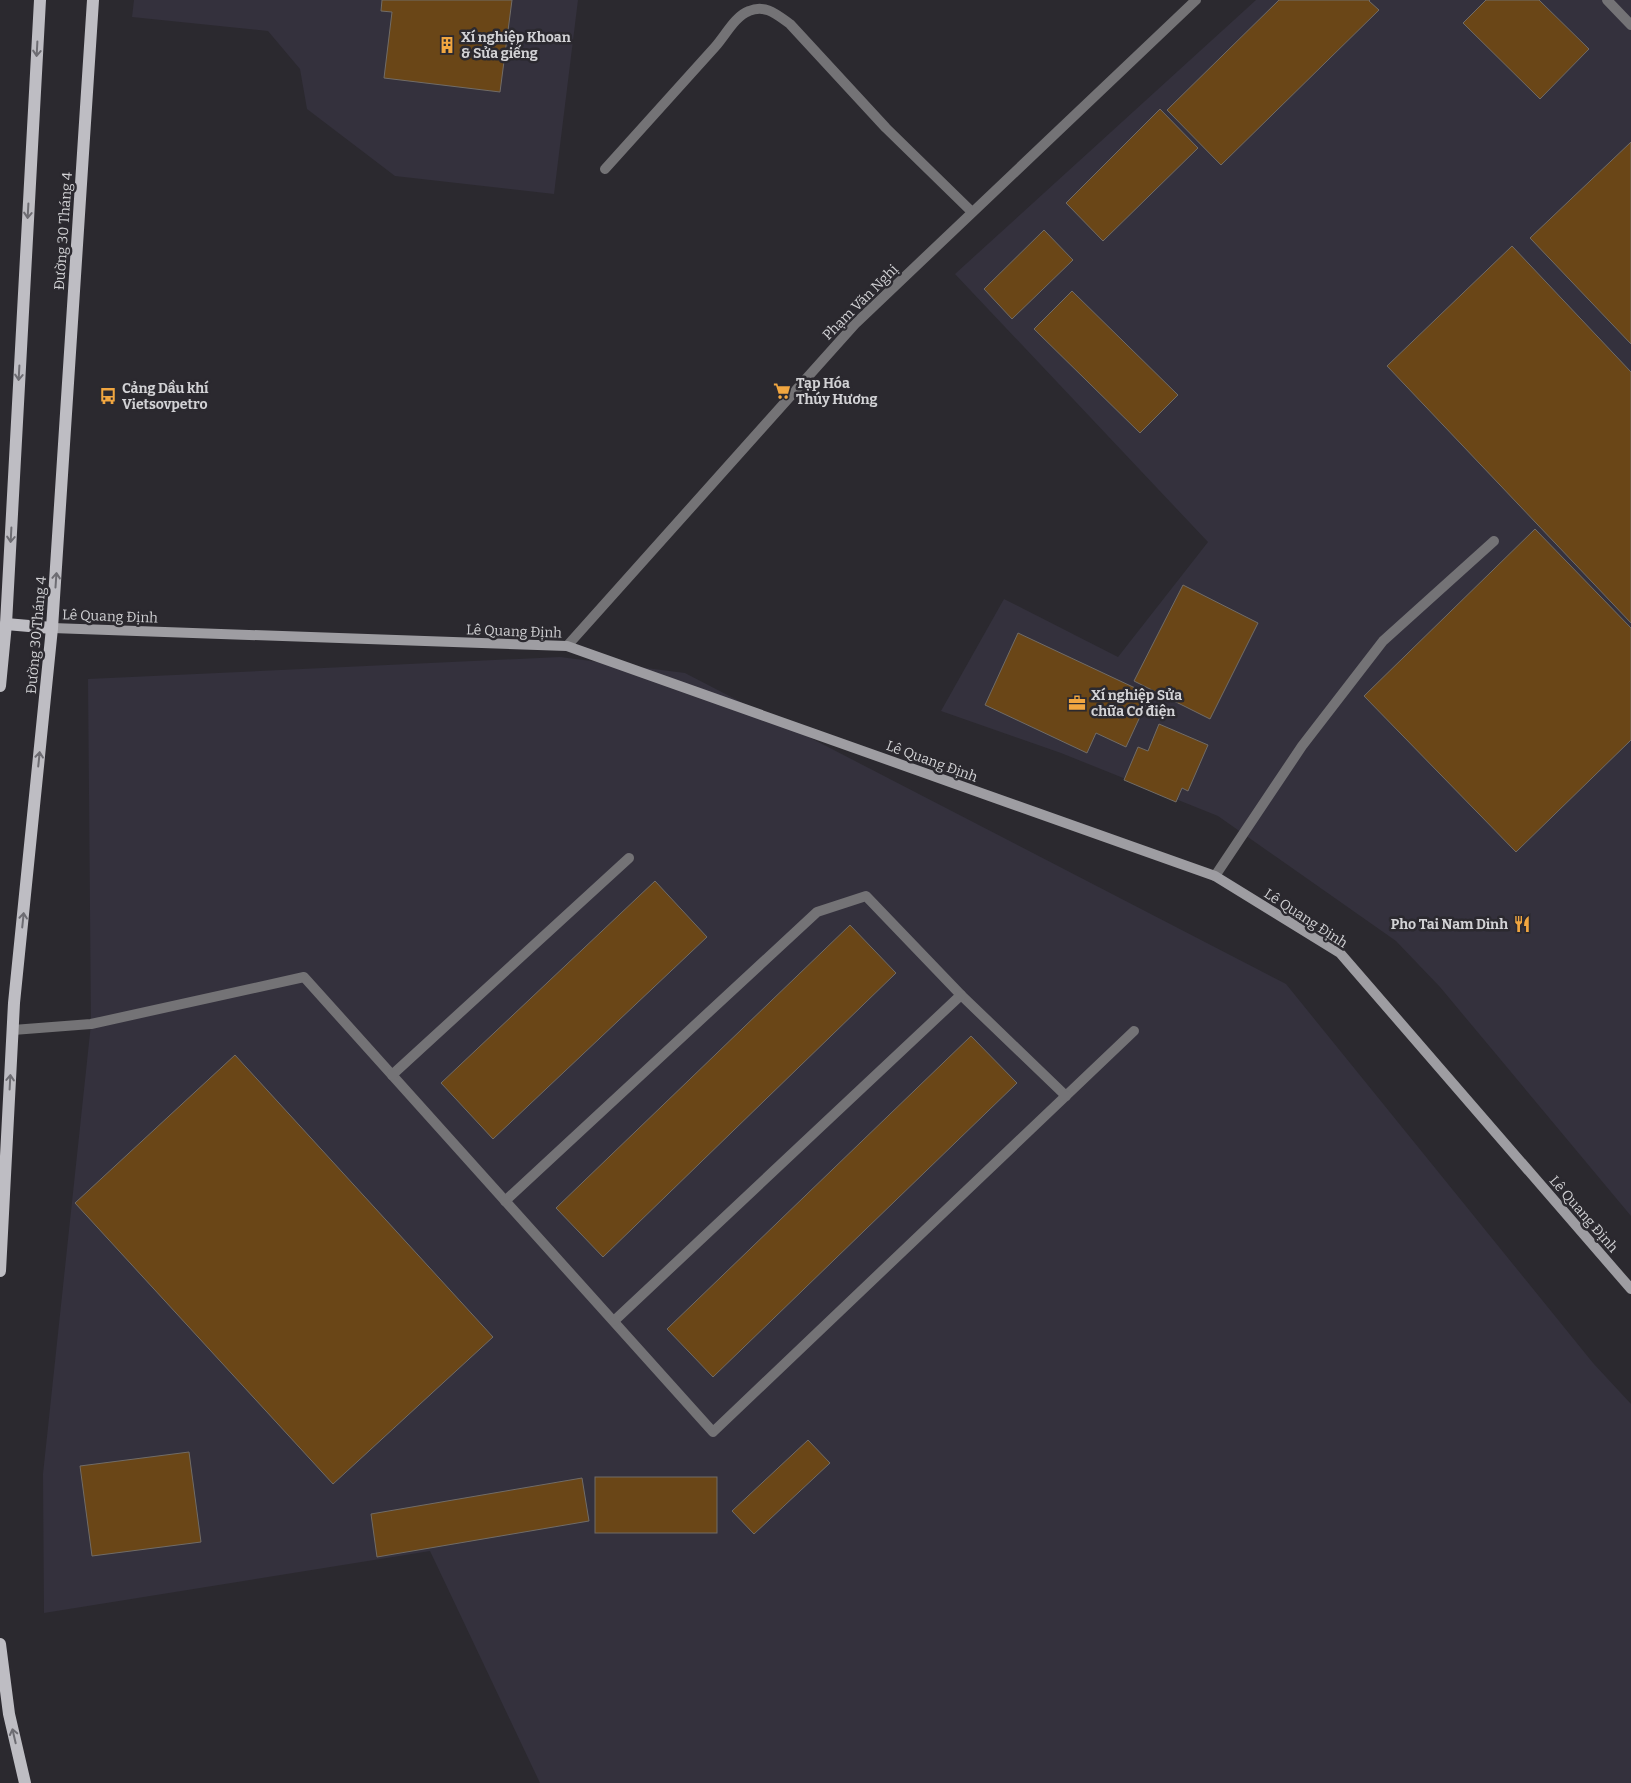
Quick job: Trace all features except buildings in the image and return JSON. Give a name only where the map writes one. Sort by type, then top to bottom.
[{"type":"main road","points":[[0,686],[40,0]]},
{"type":"main road","name":"Đường 30 Tháng 4","points":[[0,1271],[6,1030],[14,1004],[52,628],[93,0]]},
{"type":"main road","points":[[3,623],[52,628]]},
{"type":"main road","name":"Lê Quang Định","points":[[52,628],[567,646],[1215,876],[1340,953],[1631,1289]]},
{"type":"main road","points":[[0,1644],[9,1714],[25,1783]]},
{"type":"street","name":"Phạm Văn Nghị","points":[[567,646],[856,323],[1196,0]]},
{"type":"street","points":[[1607,0],[1631,25]]},
{"type":"street","points":[[606,169],[721,40],[740,16],[749,11],[771,10],[790,24],[886,128],[972,212]]},
{"type":"street","points":[[1215,876],[1302,746],[1382,641],[1494,541]]},
{"type":"street","points":[[392,1075],[629,858]]},
{"type":"street","points":[[505,1201],[817,912],[866,896],[961,995],[1066,1096]]},
{"type":"street","points":[[6,1030],[91,1024],[304,977],[713,1432],[1134,1031]]},
{"type":"street","points":[[614,1321],[961,995]]},
{"type":"shaded area","points":[[134,0],[578,0],[554,194],[395,176],[307,109],[300,69],[268,31],[132,17]]},
{"type":"shaded area","points":[[1256,0],[1631,0],[1631,1216],[1440,987],[1396,941],[1218,816],[1061,753],[941,711],[1004,599],[1118,657],[1208,542],[955,274]]},
{"type":"shaded area","points":[[560,657],[685,673],[1286,984],[1593,1363],[1631,1404],[1631,1783],[540,1783],[430,1551],[44,1613],[43,1474],[91,1024],[88,679]]},
{"type":"place","name":"Xí nghiệp Khoan & Sửa giếng","points":[[447,45]]},
{"type":"place","name":"Tạp Hóa Thúy Hương","points":[[782,391]]},
{"type":"place","name":"Cảng Dầu khí Vietsovpetro","points":[[108,396]]},
{"type":"place","name":"Xí nghiệp Sửa chữa Cơ điện","points":[[1077,703]]},
{"type":"place","name":"Pho Tai Nam Dinh","points":[[1522,924]]}]
